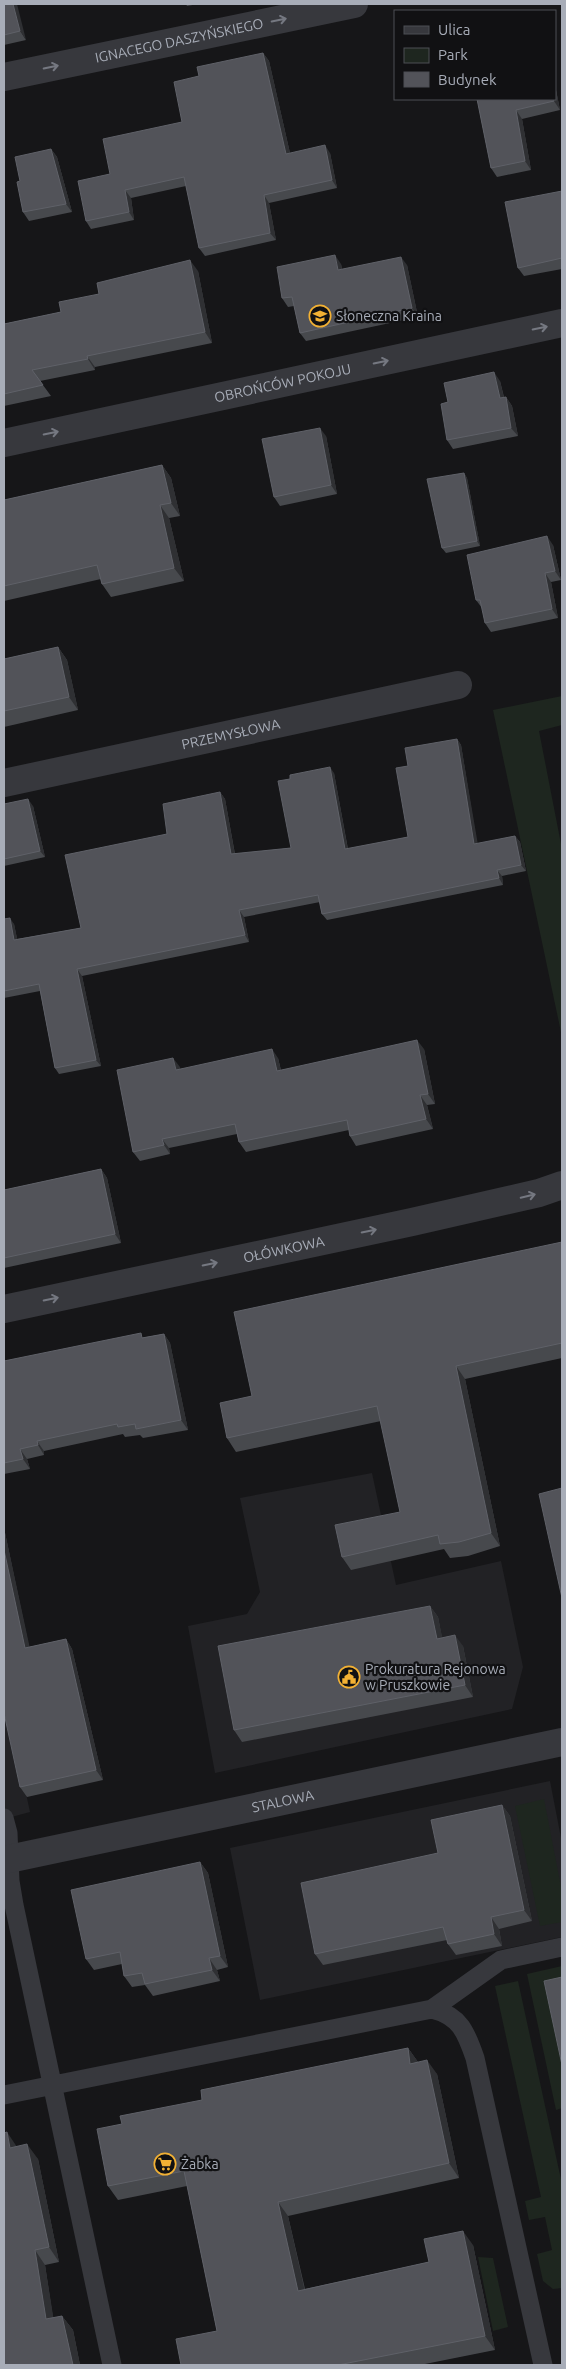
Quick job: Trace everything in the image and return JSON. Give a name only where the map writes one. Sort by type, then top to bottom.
[{"type":"street","name":"IGNACEGO DASZYŃSKIEGO","points":[[4,77],[354,4]]},
{"type":"street","name":"OBROŃCÓW POKOJU","points":[[4,443],[562,323]]},
{"type":"street","name":"PRZEMYSŁOWA","points":[[4,783],[458,684]]},
{"type":"street","name":"OŁÓWKOWA","points":[[4,1309],[412,1222],[539,1193],[562,1185]]},
{"type":"street","name":"STALOWA","points":[[6,1859],[562,1742]]},
{"type":"lane","points":[[4,1818],[8,1833],[6,1859],[14,1905],[112,2365]]},
{"type":"lane","points":[[4,2095],[432,2009],[501,1960],[562,1947]]},
{"type":"lane","points":[[432,2009],[446,2013],[459,2023],[468,2037],[475,2058],[543,2365]]},
{"type":"shaded area","points":[[372,1473],[396,1585],[501,1561],[523,1667],[512,1709],[215,1773],[188,1626],[247,1614],[260,1592],[240,1498]]},
{"type":"shaded area","points":[[4,1691],[30,1812],[4,1819]]},
{"type":"shaded area","points":[[550,1781],[562,1843],[562,1937],[260,2000],[230,1848]]},
{"type":"green space","points":[[562,696],[562,725],[539,731],[562,849],[562,1037],[493,710]]},
{"type":"green space","points":[[544,1799],[562,1892],[562,1922],[540,1926],[515,1806]]},
{"type":"green space","points":[[562,1966],[562,2108],[556,2110],[527,1974]]},
{"type":"green space","points":[[518,1981],[562,2184],[562,2288],[553,2289],[543,2281],[537,2254],[552,2250],[545,2217],[529,2220],[525,2201],[541,2197],[495,1986]]},
{"type":"green space","points":[[478,2257],[493,2258],[508,2327],[493,2331]]},
{"type":"building","points":[[4,4],[13,4],[20,31],[4,35]]},
{"type":"building","points":[[263,53],[286,154],[325,145],[332,180],[264,195],[270,233],[199,248],[184,177],[125,190],[129,212],[86,221],[78,181],[110,174],[103,139],[182,122],[174,82],[199,76],[197,67]]},
{"type":"building","points":[[477,100],[554,100],[516,110],[525,161],[491,168]]},
{"type":"building","points":[[51,149],[66,204],[23,212],[17,182],[20,181],[15,157]]},
{"type":"building","points":[[562,191],[562,258],[518,268],[505,202]]},
{"type":"building","points":[[335,255],[338,270],[401,257],[412,308],[300,333],[292,297],[282,298],[277,267]]},
{"type":"building","points":[[190,260],[205,332],[87,356],[88,359],[32,370],[43,385],[4,394],[4,324],[61,312],[59,302],[99,294],[97,283]]},
{"type":"building","points":[[494,372],[500,398],[506,397],[511,428],[447,440],[441,404],[448,402],[444,383]]},
{"type":"building","points":[[320,428],[331,485],[274,497],[262,439]]},
{"type":"building","points":[[162,465],[171,503],[160,505],[174,568],[102,584],[97,565],[4,586],[4,500]]},
{"type":"building","points":[[464,473],[477,541],[442,548],[427,479]]},
{"type":"building","points":[[547,536],[555,571],[545,573],[552,609],[485,623],[480,600],[476,600],[467,555]]},
{"type":"building","points":[[58,647],[69,697],[4,711],[4,659]]},
{"type":"building","points":[[457,739],[474,844],[515,836],[521,865],[497,870],[499,878],[322,914],[318,895],[239,910],[245,935],[77,969],[96,1060],[55,1068],[39,984],[4,991],[4,919],[10,918],[14,940],[81,928],[65,855],[167,834],[163,804],[220,792],[231,854],[291,848],[278,781],[290,779],[290,775],[330,767],[345,849],[408,837],[396,768],[408,766],[405,748]]},
{"type":"building","points":[[28,799],[40,851],[4,859],[4,804]]},
{"type":"building","points":[[417,1040],[428,1094],[420,1095],[426,1119],[350,1136],[347,1120],[239,1142],[235,1124],[162,1139],[164,1145],[133,1152],[117,1070],[173,1058],[176,1070],[272,1049],[277,1071]]},
{"type":"building","points":[[101,1169],[115,1234],[4,1258],[4,1190]]},
{"type":"building","points":[[562,1242],[562,1343],[456,1366],[491,1533],[459,1542],[440,1544],[438,1535],[342,1557],[335,1525],[400,1512],[377,1406],[227,1438],[220,1403],[252,1396],[234,1312]]},
{"type":"building","points":[[141,1333],[142,1338],[164,1334],[181,1420],[136,1429],[135,1424],[118,1427],[117,1424],[37,1441],[38,1445],[20,1449],[23,1459],[4,1463],[4,1361]]},
{"type":"building","points":[[562,1488],[562,1598],[539,1494]]},
{"type":"building","points":[[4,1550],[25,1648],[66,1639],[96,1770],[20,1787],[4,1713]]},
{"type":"building","name":"Prokuratura Rejonowa w Pruszkowie","points":[[430,1606],[437,1639],[455,1635],[465,1685],[234,1730],[218,1646]]},
{"type":"building","points":[[502,1805],[524,1910],[491,1917],[494,1934],[448,1944],[443,1927],[315,1954],[301,1883],[438,1853],[431,1820]]},
{"type":"building","points":[[200,1862],[220,1956],[209,1958],[212,1970],[145,1984],[142,1973],[124,1976],[120,1952],[86,1959],[71,1890]]},
{"type":"building","points":[[562,1977],[562,2065],[544,1981]]},
{"type":"building","points":[[408,2048],[410,2064],[427,2060],[449,2163],[278,2202],[298,2291],[429,2262],[424,2239],[463,2231],[485,2336],[338,2365],[181,2365],[176,2339],[217,2331],[184,2171],[108,2186],[97,2129],[122,2124],[120,2116],[202,2100],[201,2090]]},
{"type":"building","points":[[7,2132],[10,2148],[27,2144],[49,2247],[35,2250],[46,2319],[62,2316],[73,2365],[4,2365],[4,2133]]},
{"type":"place","name":"Słoneczna Kraina","points":[[320,316]]},
{"type":"place","name":"Prokuratura Rejonowa w Pruszkowie","points":[[349,1677]]},
{"type":"place","name":"Żabka","points":[[165,2164]]}]
